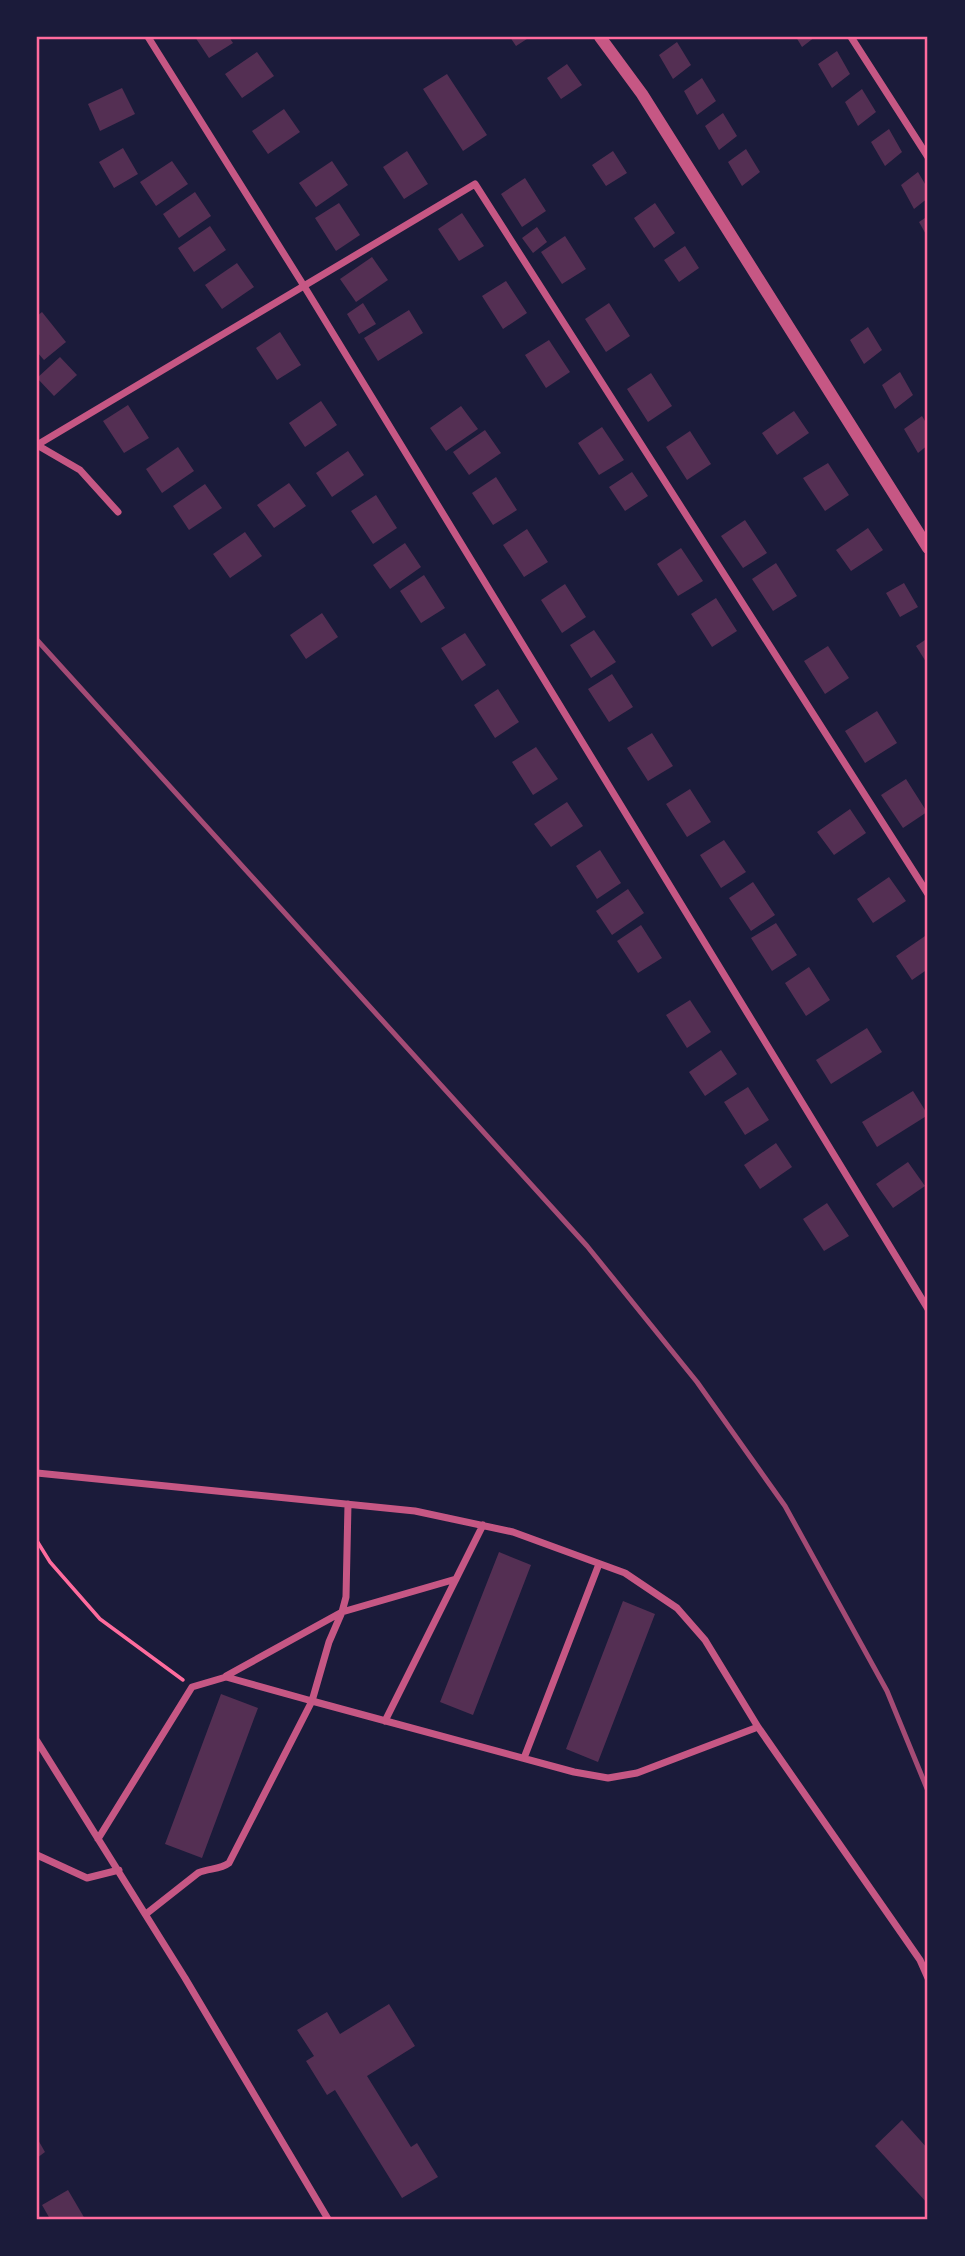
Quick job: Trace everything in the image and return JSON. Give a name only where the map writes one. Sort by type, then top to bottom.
[{"type":"street","points":[[148,37],[925,1296],[928,1309]]},
{"type":"street","points":[[600,37],[642,94],[928,548]]},
{"type":"street","points":[[851,37],[928,157]]},
{"type":"street","points":[[118,512],[80,470],[37,445],[475,184],[928,894]]},
{"type":"street","points":[[37,1473],[415,1511],[513,1532],[625,1573],[677,1608],[705,1640],[758,1727],[920,1960],[928,1978]]},
{"type":"street","points":[[146,1914],[198,1873],[229,1863],[312,1701],[328,1642],[346,1597],[348,1504]]},
{"type":"street","points":[[386,1721],[483,1525]]},
{"type":"street","points":[[524,1758],[598,1564]]},
{"type":"street","points":[[98,1839],[192,1687],[226,1677],[342,1612],[456,1579]]},
{"type":"street","points":[[226,1677],[574,1772],[608,1778],[637,1773],[758,1727]]},
{"type":"street","points":[[37,1741],[146,1914],[328,2219]]},
{"type":"street","points":[[37,1854],[87,1878],[119,1870]]},
{"type":"path","points":[[37,1541],[50,1562],[100,1619],[192,1687]]},
{"type":"building","points":[[195,37],[229,37],[233,43],[209,58]]},
{"type":"building","points":[[510,37],[530,37],[516,46]]},
{"type":"building","points":[[796,37],[815,37],[802,47]]},
{"type":"building","points":[[677,42],[691,65],[673,79],[659,55]]},
{"type":"building","points":[[837,51],[850,74],[832,88],[818,64]]},
{"type":"building","points":[[257,52],[274,76],[242,98],[225,74]]},
{"type":"building","points":[[567,64],[582,85],[561,99],[547,78]]},
{"type":"building","points":[[447,74],[487,135],[463,151],[423,89]]},
{"type":"building","points":[[702,78],[716,101],[697,115],[684,91]]},
{"type":"building","points":[[122,88],[135,114],[100,131],[88,104]]},
{"type":"building","points":[[862,89],[876,112],[858,126],[845,102]]},
{"type":"building","points":[[284,109],[300,132],[268,154],[252,131]]},
{"type":"building","points":[[723,113],[737,136],[719,150],[705,126]]},
{"type":"building","points":[[889,129],[902,152],[885,166],[871,142]]},
{"type":"building","points":[[123,148],[138,174],[114,188],[99,162]]},
{"type":"building","points":[[746,149],[760,172],[742,186],[728,162]]},
{"type":"building","points":[[407,151],[428,184],[404,199],[383,167]]},
{"type":"building","points":[[613,151],[627,173],[606,186],[592,165]]},
{"type":"building","points":[[172,161],[188,184],[156,206],[140,182]]},
{"type":"building","points":[[332,161],[348,185],[316,207],[299,183]]},
{"type":"building","points":[[918,172],[928,189],[928,198],[914,209],[901,185]]},
{"type":"building","points":[[525,178],[546,211],[522,227],[501,194]]},
{"type":"building","points":[[195,192],[211,216],[179,238],[163,214]]},
{"type":"building","points":[[339,203],[360,235],[336,251],[315,218]]},
{"type":"building","points":[[655,203],[675,233],[654,248],[634,218]]},
{"type":"building","points":[[462,213],[484,246],[459,261],[438,229]]},
{"type":"building","points":[[928,216],[928,238],[919,222]]},
{"type":"building","points":[[210,226],[226,250],[194,272],[178,248]]},
{"type":"building","points":[[537,227],[547,242],[533,253],[522,238]]},
{"type":"building","points":[[565,236],[586,269],[562,284],[541,252]]},
{"type":"building","points":[[685,246],[699,268],[679,282],[664,260]]},
{"type":"building","points":[[372,257],[388,280],[356,302],[340,279]]},
{"type":"building","points":[[237,263],[254,287],[222,309],[205,285]]},
{"type":"building","points":[[506,281],[527,313],[503,329],[482,296]]},
{"type":"building","points":[[363,303],[376,324],[359,334],[347,314]]},
{"type":"building","points":[[609,303],[630,336],[606,352],[585,319]]},
{"type":"building","points":[[409,310],[423,333],[378,361],[364,338]]},
{"type":"building","points":[[42,312],[66,342],[44,360],[37,352],[37,316]]},
{"type":"building","points":[[868,327],[882,350],[864,364],[850,340]]},
{"type":"building","points":[[280,332],[301,365],[277,380],[256,348]]},
{"type":"building","points":[[549,340],[570,372],[546,388],[525,355]]},
{"type":"building","points":[[60,357],[77,375],[54,396],[37,378]]},
{"type":"building","points":[[900,372],[913,395],[895,409],[882,385]]},
{"type":"building","points":[[651,373],[672,406],[648,422],[627,389]]},
{"type":"building","points":[[321,401],[337,425],[305,447],[289,423]]},
{"type":"building","points":[[128,405],[149,438],[124,453],[103,421]]},
{"type":"building","points":[[461,406],[478,429],[446,451],[430,428]]},
{"type":"building","points":[[794,411],[809,433],[777,455],[762,433]]},
{"type":"building","points":[[922,416],[928,426],[928,445],[918,453],[904,429]]},
{"type":"building","points":[[602,427],[624,460],[599,475],[578,443]]},
{"type":"building","points":[[485,430],[501,453],[469,475],[453,452]]},
{"type":"building","points":[[690,431],[711,464],[687,480],[666,447]]},
{"type":"building","points":[[178,447],[194,471],[162,493],[146,469]]},
{"type":"building","points":[[348,451],[364,475],[332,497],[316,473]]},
{"type":"building","points":[[828,463],[849,495],[825,511],[803,478]]},
{"type":"building","points":[[632,472],[648,496],[625,511],[609,487]]},
{"type":"building","points":[[496,477],[517,510],[493,525],[472,493]]},
{"type":"building","points":[[289,483],[306,506],[274,528],[257,505]]},
{"type":"building","points":[[205,484],[222,508],[189,530],[173,506]]},
{"type":"building","points":[[376,495],[397,528],[373,544],[351,511]]},
{"type":"building","points":[[745,520],[767,553],[743,568],[721,536]]},
{"type":"building","points":[[868,528],[883,550],[851,571],[836,550]]},
{"type":"building","points":[[527,529],[548,562],[524,577],[503,545]]},
{"type":"building","points":[[245,532],[262,556],[230,578],[213,554]]},
{"type":"building","points":[[405,543],[421,567],[390,589],[373,565]]},
{"type":"building","points":[[681,548],[703,581],[678,596],[657,564]]},
{"type":"building","points":[[776,563],[797,596],[773,611],[752,579]]},
{"type":"building","points":[[424,575],[445,608],[421,623],[400,591]]},
{"type":"building","points":[[904,583],[918,607],[900,617],[886,593]]},
{"type":"building","points":[[565,584],[586,617],[562,633],[541,600]]},
{"type":"building","points":[[716,598],[737,631],[712,647],[691,614]]},
{"type":"building","points":[[322,613],[338,637],[306,659],[290,635]]},
{"type":"building","points":[[594,630],[616,662],[591,678],[570,645]]},
{"type":"building","points":[[465,633],[486,665],[462,681],[441,648]]},
{"type":"building","points":[[928,638],[928,665],[916,646]]},
{"type":"building","points":[[828,646],[849,678],[825,694],[804,661]]},
{"type":"building","points":[[612,674],[633,707],[609,722],[588,689]]},
{"type":"building","points":[[498,689],[519,722],[495,738],[474,705]]},
{"type":"building","points":[[877,711],[897,743],[865,763],[845,731]]},
{"type":"building","points":[[652,733],[673,766],[648,781],[627,748]]},
{"type":"building","points":[[536,747],[558,779],[533,795],[512,762]]},
{"type":"building","points":[[906,779],[927,812],[903,828],[881,795]]},
{"type":"building","points":[[690,789],[711,822],[687,837],[666,804]]},
{"type":"building","points":[[567,802],[583,826],[551,847],[534,824]]},
{"type":"building","points":[[850,809],[866,833],[834,855],[817,832]]},
{"type":"building","points":[[724,840],[746,872],[721,888],[700,855]]},
{"type":"building","points":[[600,850],[621,883],[597,899],[576,866]]},
{"type":"building","points":[[889,877],[906,901],[873,923],[857,899]]},
{"type":"building","points":[[753,882],[775,915],[751,931],[729,898]]},
{"type":"building","points":[[628,889],[644,913],[612,935],[596,911]]},
{"type":"building","points":[[776,923],[797,955],[772,971],[751,938]]},
{"type":"building","points":[[641,925],[662,958],[638,973],[617,941]]},
{"type":"building","points":[[928,934],[928,969],[912,980],[896,956]]},
{"type":"building","points":[[809,967],[830,1000],[806,1016],[785,983]]},
{"type":"building","points":[[690,1000],[711,1032],[687,1048],[666,1015]]},
{"type":"building","points":[[867,1028],[882,1052],[831,1084],[816,1060]]},
{"type":"building","points":[[721,1050],[737,1074],[705,1096],[689,1072]]},
{"type":"building","points":[[748,1087],[769,1120],[745,1135],[724,1102]]},
{"type":"building","points":[[913,1091],[928,1115],[877,1147],[862,1122]]},
{"type":"building","points":[[776,1143],[792,1167],[760,1189],[744,1165]]},
{"type":"building","points":[[908,1162],[925,1186],[893,1208],[876,1184]]},
{"type":"building","points":[[827,1203],[849,1236],[824,1251],[803,1219]]},
{"type":"building","points":[[499,1552],[531,1565],[473,1715],[440,1702]]},
{"type":"building","points":[[623,1601],[655,1614],[598,1762],[566,1749]]},
{"type":"building","points":[[221,1694],[258,1708],[202,1858],[165,1844]]},
{"type":"building","points":[[389,2004],[415,2046],[367,2076],[411,2147],[417,2143],[438,2177],[402,2198],[335,2090],[327,2095],[306,2061],[314,2056],[297,2030],[327,2012],[340,2034]]},
{"type":"building","points":[[902,2120],[928,2149],[928,2204],[875,2146]]},
{"type":"building","points":[[37,2138],[45,2152],[37,2158]]},
{"type":"building","points":[[68,2190],[85,2219],[50,2219],[42,2205]]},
{"type":"railway","points":[[37,640],[587,1246],[697,1382],[785,1506],[887,1691],[928,1791]]}]
